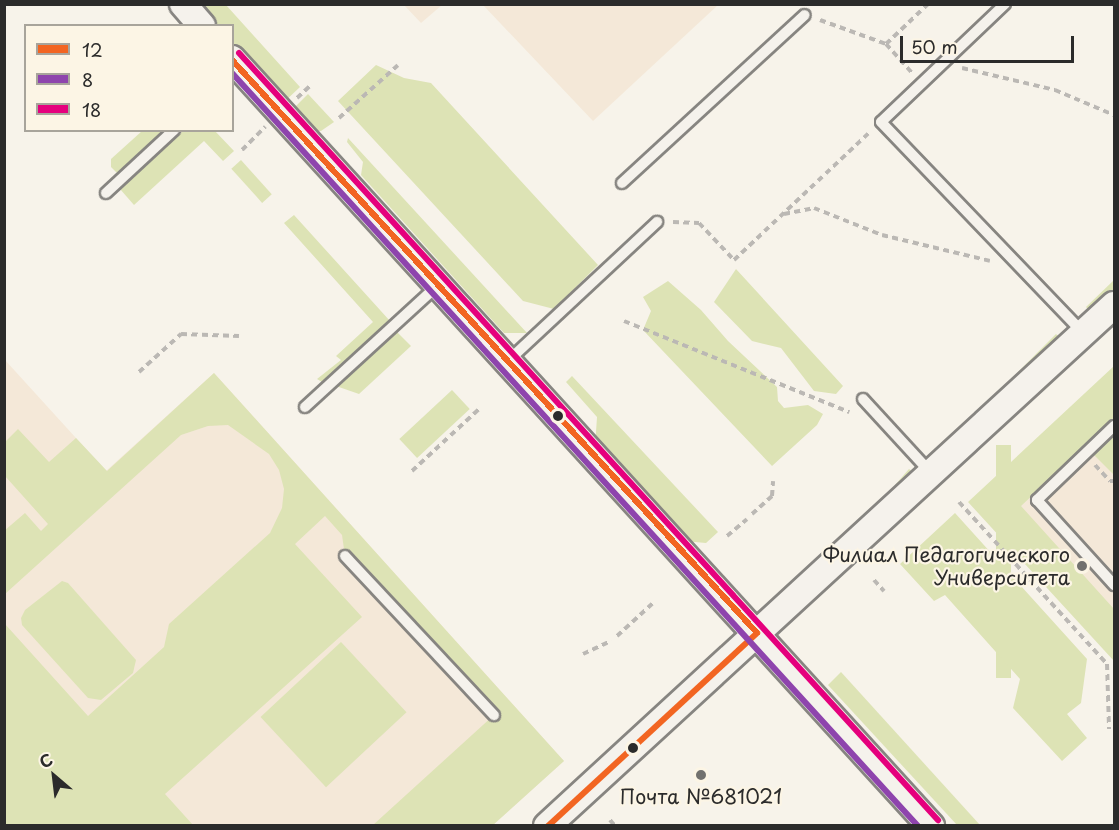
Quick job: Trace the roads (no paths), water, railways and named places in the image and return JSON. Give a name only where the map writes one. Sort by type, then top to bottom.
[{"type":"street","points":[[183,4],[200,24]]},
{"type":"street","points":[[235,68],[438,284],[931,825]]},
{"type":"street","points":[[547,825],[1114,305]]},
{"type":"lane","points":[[1005,4],[881,122],[1084,334]]},
{"type":"lane","points":[[622,183],[805,15]]},
{"type":"lane","points":[[106,193],[172,132]]},
{"type":"lane","points":[[508,361],[657,222]]},
{"type":"lane","points":[[305,407],[438,284]]},
{"type":"lane","points":[[863,399],[931,473]]},
{"type":"lane","points":[[1114,426],[1037,500],[1114,585]]},
{"type":"lane","points":[[345,556],[494,715]]},
{"type":"place","name":"Филиал Педагогического Университета","points":[[1082,566]]},
{"type":"place","name":"Почта №681021","points":[[701,775]]}]
